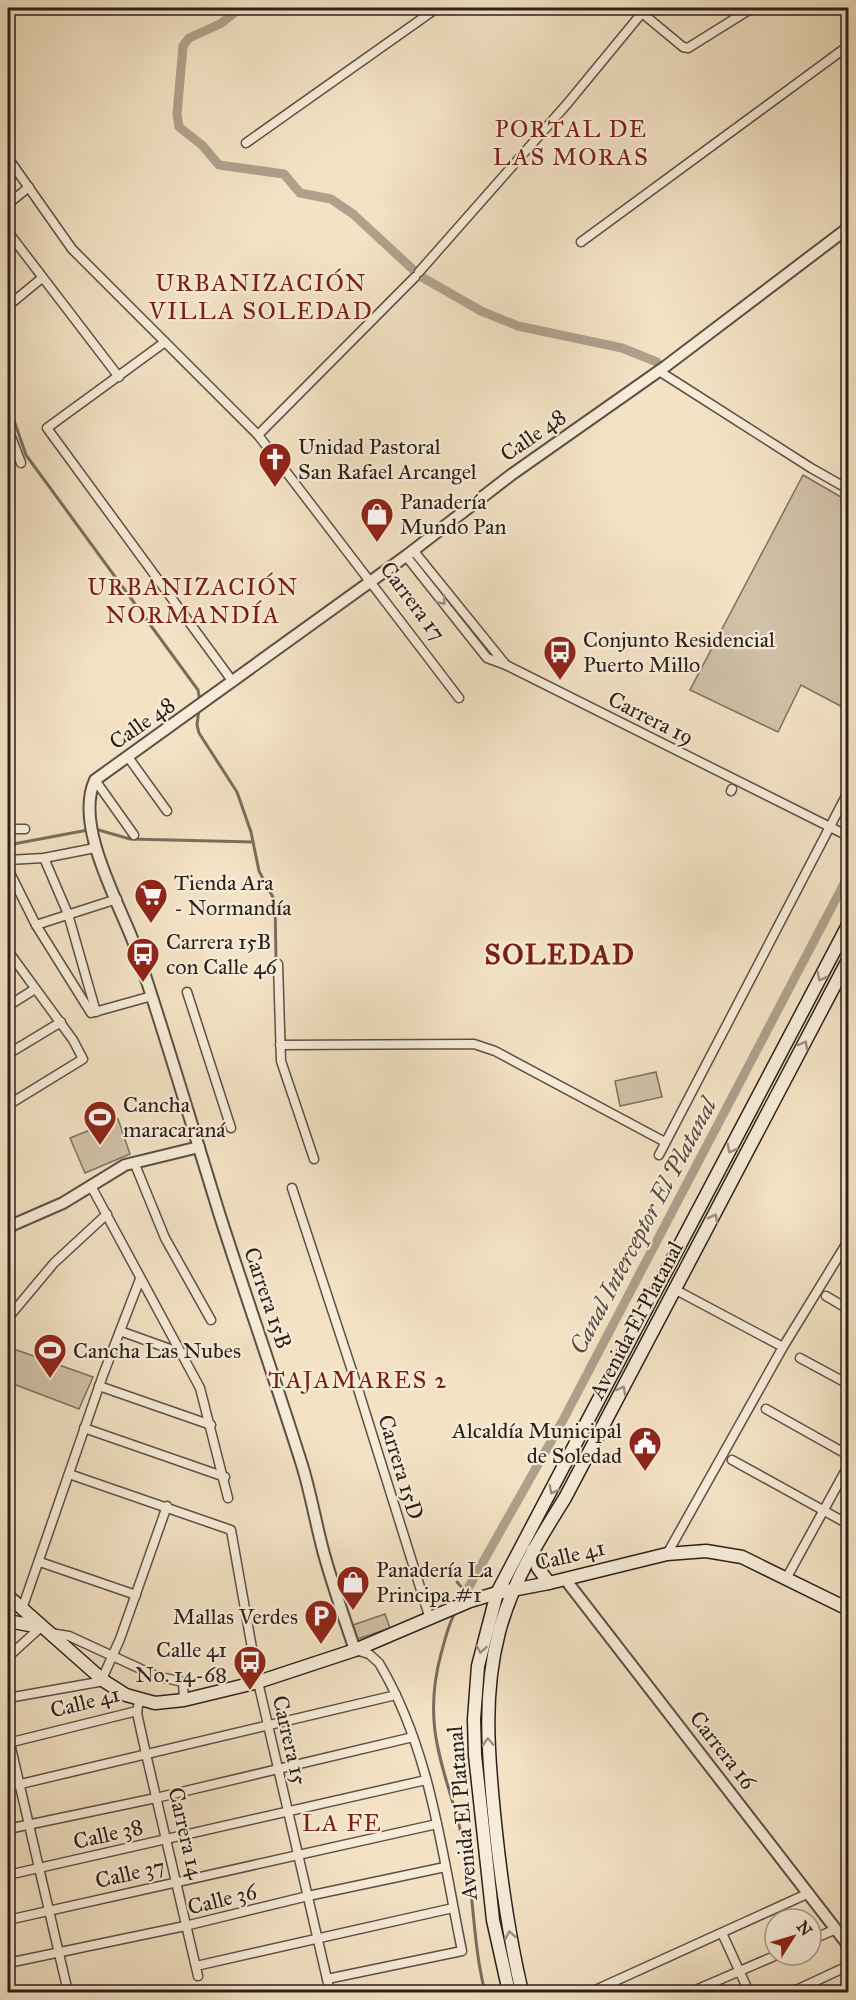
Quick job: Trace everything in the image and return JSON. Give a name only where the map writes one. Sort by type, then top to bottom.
[{"type":"main road","name":"Avenida El Platanal","points":[[509,1992],[493,1920],[475,1755],[474,1719],[478,1666],[497,1593],[849,925]]},
{"type":"main road","name":"Avenida El Platanal","points":[[522,1992],[505,1908],[487,1718],[493,1659],[514,1589],[533,1550],[565,1498],[676,1290],[849,960]]},
{"type":"main road","points":[[533,1550],[538,1568],[549,1583]]},
{"type":"main road","points":[[667,1554],[706,1551],[742,1557],[849,1608]]},
{"type":"main road","name":"Calle 41","points":[[138,1706],[184,1700],[258,1682],[355,1650],[470,1600],[667,1554]]},
{"type":"main road","points":[[8,1596],[103,1680],[138,1706]]},
{"type":"main road","points":[[8,1622],[45,1630]]},
{"type":"street","points":[[246,143],[437,8]]},
{"type":"street","points":[[258,435],[417,275],[567,104],[641,9],[683,47],[688,48],[752,8]]},
{"type":"street","points":[[581,242],[849,46]]},
{"type":"street","name":"Carrera 17","points":[[8,158],[72,249],[258,435],[459,698]]},
{"type":"street","points":[[8,204],[28,188]]},
{"type":"street","name":"Calle 48","points":[[95,780],[198,710],[210,698],[410,553],[511,475],[660,370],[849,228]]},
{"type":"street","points":[[8,232],[119,377]]},
{"type":"street","points":[[8,306],[42,278]]},
{"type":"street","points":[[165,342],[47,428],[232,682]]},
{"type":"street","points":[[660,370],[811,468],[849,489]]},
{"type":"street","points":[[8,429],[21,463]]},
{"type":"street","name":"Carrera 19","points":[[410,553],[497,660],[849,836]]},
{"type":"street","points":[[128,757],[167,811]]},
{"type":"street","points":[[95,780],[134,835]]},
{"type":"street","name":"Carrera 15B","points":[[95,780],[89,796],[91,830],[95,848],[117,898],[152,996],[286,1412],[316,1515],[323,1552],[355,1650]]},
{"type":"street","points":[[659,1155],[849,792]]},
{"type":"street","points":[[8,829],[25,829]]},
{"type":"street","points":[[8,860],[44,858],[95,848]]},
{"type":"street","points":[[44,858],[68,914],[93,1012]]},
{"type":"street","points":[[8,869],[36,925],[93,1012]]},
{"type":"street","points":[[36,925],[117,898]]},
{"type":"street","points":[[8,954],[61,1022],[83,1059],[8,1106]]},
{"type":"street","points":[[278,964],[281,1060],[314,1159]]},
{"type":"street","points":[[8,1006],[35,989]]},
{"type":"street","points":[[187,992],[231,1128]]},
{"type":"street","points":[[93,1012],[152,996]]},
{"type":"street","points":[[8,1054],[61,1022]]},
{"type":"street","points":[[280,1046],[474,1044],[495,1051],[665,1142]]},
{"type":"street","points":[[8,1227],[63,1203],[134,1162],[199,1147]]},
{"type":"street","points":[[134,1162],[165,1238],[211,1320]]},
{"type":"street","points":[[91,1186],[200,1388],[225,1477],[228,1498]]},
{"type":"street","name":"Carrera 15D","points":[[292,1188],[430,1619]]},
{"type":"street","points":[[8,1317],[54,1263],[107,1214]]},
{"type":"street","points":[[667,1554],[783,1347],[849,1241]]},
{"type":"street","points":[[22,1609],[99,1386],[140,1279]]},
{"type":"street","points":[[676,1290],[783,1347]]},
{"type":"street","points":[[826,1296],[849,1309]]},
{"type":"street","points":[[120,1331],[183,1354]]},
{"type":"street","points":[[800,1358],[849,1384]]},
{"type":"street","points":[[99,1386],[211,1425]]},
{"type":"street","points":[[766,1408],[849,1455]]},
{"type":"street","points":[[84,1428],[225,1477]]},
{"type":"street","points":[[732,1460],[849,1524]]},
{"type":"street","points":[[788,1577],[849,1466]]},
{"type":"street","points":[[8,1698],[103,1680],[167,1506],[69,1474]]},
{"type":"street","name":"Carrera 15","points":[[167,1506],[231,1530],[258,1682],[330,1992]]},
{"type":"street","points":[[40,1562],[136,1594]]},
{"type":"street","name":"Carrera 16","points":[[565,1579],[849,1945]]},
{"type":"street","points":[[8,1657],[45,1630],[69,1636],[156,1676],[183,1682],[184,1700]]},
{"type":"street","points":[[327,1979],[462,1952],[437,1824],[413,1737],[396,1695],[379,1663],[369,1654],[355,1650]]},
{"type":"street","points":[[8,1787],[396,1695]]},
{"type":"street","name":"Calle 41","points":[[8,1740],[138,1706]]},
{"type":"street","name":"Carrera 14","points":[[138,1706],[146,1754],[197,1971],[317,1937]]},
{"type":"street","points":[[8,1829],[156,1798],[413,1737]]},
{"type":"street","points":[[8,1740],[30,1824],[68,1992]]},
{"type":"street","name":"Calle 38","points":[[8,1875],[426,1780]]},
{"type":"street","name":"Calle 37","points":[[8,1920],[437,1824]]},
{"type":"street","name":"Calle 36","points":[[8,1963],[185,1926],[308,1896],[445,1867]]},
{"type":"street","points":[[591,1992],[809,1893]]},
{"type":"street","points":[[317,1937],[453,1908]]},
{"type":"street","points":[[823,1935],[836,1929]]},
{"type":"street","points":[[722,1933],[749,1992]]},
{"type":"street","points":[[691,1992],[763,1961]]},
{"type":"street","points":[[792,1992],[849,1966]]},
{"type":"street","points":[[613,1982],[618,1992]]},
{"type":"shaded area","points":[[803,475],[848,501],[848,710],[801,685],[778,732],[690,690]]},
{"type":"shaded area","points":[[656,1072],[662,1097],[620,1106],[615,1081]]},
{"type":"shaded area","name":"Cancha maracaraná","points":[[118,1119],[130,1154],[85,1173],[70,1138]]},
{"type":"shaded area","name":"Cancha Las Nubes","points":[[11,1348],[93,1377],[79,1409],[8,1382],[8,1357]]},
{"type":"shaded area","name":"Mallas Verdes","points":[[385,1614],[390,1628],[358,1639],[353,1625]]},
{"type":"waterway","points":[[241,8],[220,24],[189,38],[183,46],[177,114],[179,127],[202,145],[219,165],[284,174],[300,193],[331,199],[353,214],[420,276],[481,311],[518,326],[622,348],[657,362]]},
{"type":"waterway","points":[[8,403],[26,455],[198,690],[200,701]]},
{"type":"waterway","points":[[199,708],[197,725],[199,733],[237,792],[251,832],[259,871],[275,901],[276,960]]},
{"type":"waterway","points":[[95,829],[130,839],[253,842]]},
{"type":"waterway","points":[[8,845],[88,830]]},
{"type":"waterway","name":"Canal Interceptor El Platanal","points":[[466,1592],[562,1422],[848,876]]},
{"type":"waterway","name":"Canal Interceptor El Platanal","points":[[457,1582],[466,1592],[462,1600]]},
{"type":"waterway","points":[[456,1611],[441,1654],[435,1684],[434,1711],[440,1760],[467,1861],[485,1992]]},
{"type":"place","name":"Unidad Pastoral San Rafael Arcangel","points":[[275,488]]},
{"type":"place","name":"Panadería Mundo Pan","points":[[377,543]]},
{"type":"place","name":"Conjunto Residencial Puerto Millo","points":[[560,681]]},
{"type":"place","name":"Tienda Ara - Normandía","points":[[151,924]]},
{"type":"place","name":"Carrera 15B con Calle 46","points":[[143,983]]},
{"type":"place","name":"Cancha maracaraná","points":[[100,1146]]},
{"type":"place","name":"Cancha Las Nubes","points":[[50,1379]]},
{"type":"place","name":"Alcaldía Municipal de Soledad","points":[[645,1472]]},
{"type":"place","name":"Panadería La Principa #1","points":[[353,1611]]},
{"type":"place","name":"Mallas Verdes","points":[[321,1645]]},
{"type":"place","name":"Calle 41 No. 14-68","points":[[250,1691]]},
{"type":"district","name":"PORTAL DE LAS MORAS","points":[[571,143]]},
{"type":"district","name":"URBANIZACIÓN VILLA SOLEDAD","points":[[261,297]]},
{"type":"district","name":"URBANIZACIÓN NORMANDÍA","points":[[193,601]]},
{"type":"district","name":"SOLEDAD","points":[[560,954]]},
{"type":"district","name":"TAJAMARES 2","points":[[358,1380]]},
{"type":"district","name":"LA FE","points":[[342,1823]]}]
